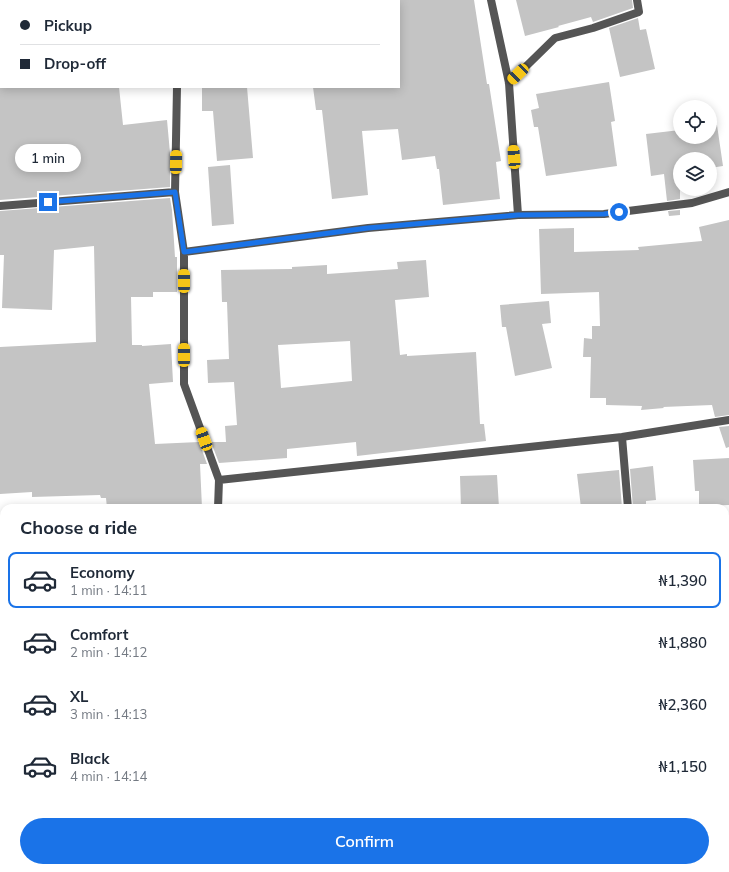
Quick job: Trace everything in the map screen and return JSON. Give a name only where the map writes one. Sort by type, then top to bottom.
[{"type":"street","points":[[491,0],[509,83],[518,215]]},
{"type":"street","points":[[509,83],[555,38],[593,28],[639,12],[637,0]]},
{"type":"street","points":[[177,88],[175,192],[184,252],[184,384],[219,480],[218,504]]},
{"type":"street","points":[[0,206],[175,192]]},
{"type":"street","points":[[184,252],[368,228],[518,215],[604,214],[692,203],[729,192]]},
{"type":"street","points":[[219,480],[622,437],[729,420]]},
{"type":"street","points":[[622,437],[628,504]]},
{"type":"building","points":[[400,0],[474,0],[501,161],[496,162],[500,199],[443,205],[439,169],[437,169],[435,156],[402,160],[398,129],[362,131],[368,195],[332,199],[322,110],[316,110],[313,88],[400,88]]},
{"type":"building","points":[[516,0],[632,0],[633,8],[593,22],[591,17],[525,36]]},
{"type":"building","points":[[638,18],[640,30],[646,29],[655,69],[620,77],[609,28]]},
{"type":"building","points":[[609,82],[615,121],[611,122],[617,166],[546,176],[538,127],[534,127],[531,110],[539,108],[536,94]]},
{"type":"building","points":[[0,88],[119,88],[123,125],[167,120],[170,153],[170,187],[0,200]]},
{"type":"building","points":[[202,88],[247,88],[253,158],[217,161],[213,111],[202,111]]},
{"type":"building","points":[[717,125],[723,166],[717,167],[717,152],[673,152],[673,196],[680,196],[680,199],[667,201],[664,174],[651,176],[646,134],[673,131],[673,144],[717,144]]},
{"type":"building","points":[[230,165],[234,224],[212,226],[208,167]]},
{"type":"building","points":[[170,198],[175,257],[177,257],[177,292],[153,292],[153,297],[131,297],[132,345],[142,346],[171,344],[173,382],[149,384],[155,444],[199,442],[207,464],[200,464],[202,504],[107,504],[106,498],[101,498],[100,495],[32,497],[32,492],[0,494],[0,347],[96,342],[94,246],[54,250],[52,310],[2,308],[4,255],[0,255],[0,211]]},
{"type":"building","points":[[680,210],[680,215],[669,216],[668,211]]},
{"type":"building","points":[[729,220],[729,415],[715,417],[712,405],[663,407],[664,408],[641,410],[642,406],[606,405],[606,398],[590,398],[591,357],[583,357],[584,338],[592,339],[592,326],[600,326],[599,292],[541,294],[539,229],[574,228],[574,252],[639,250],[638,247],[702,241],[699,227]]},
{"type":"building","points":[[426,260],[429,297],[395,300],[400,355],[407,354],[407,356],[476,352],[480,424],[484,424],[486,441],[357,456],[356,442],[287,449],[287,458],[219,463],[211,442],[226,442],[225,426],[237,425],[234,382],[208,383],[207,360],[229,359],[227,302],[222,302],[221,270],[292,269],[292,267],[327,265],[327,274],[398,269],[397,262]],"holes":[[[350,341],[352,381],[281,388],[278,345]]]},
{"type":"building","points":[[549,301],[551,323],[542,324],[552,368],[515,376],[506,327],[502,327],[500,305]]},
{"type":"building","points":[[729,426],[729,447],[726,448],[719,427]]},
{"type":"building","points":[[729,458],[729,504],[699,504],[699,491],[695,491],[693,460]]},
{"type":"building","points":[[653,466],[656,500],[646,501],[646,504],[633,504],[630,469]]},
{"type":"building","points":[[619,470],[622,504],[581,504],[577,474]]},
{"type":"building","points":[[497,475],[499,504],[461,504],[460,476]]},
{"type":"route","points":[[48,202],[175,192],[184,252],[368,228],[518,215],[604,214],[619,212]]}]
